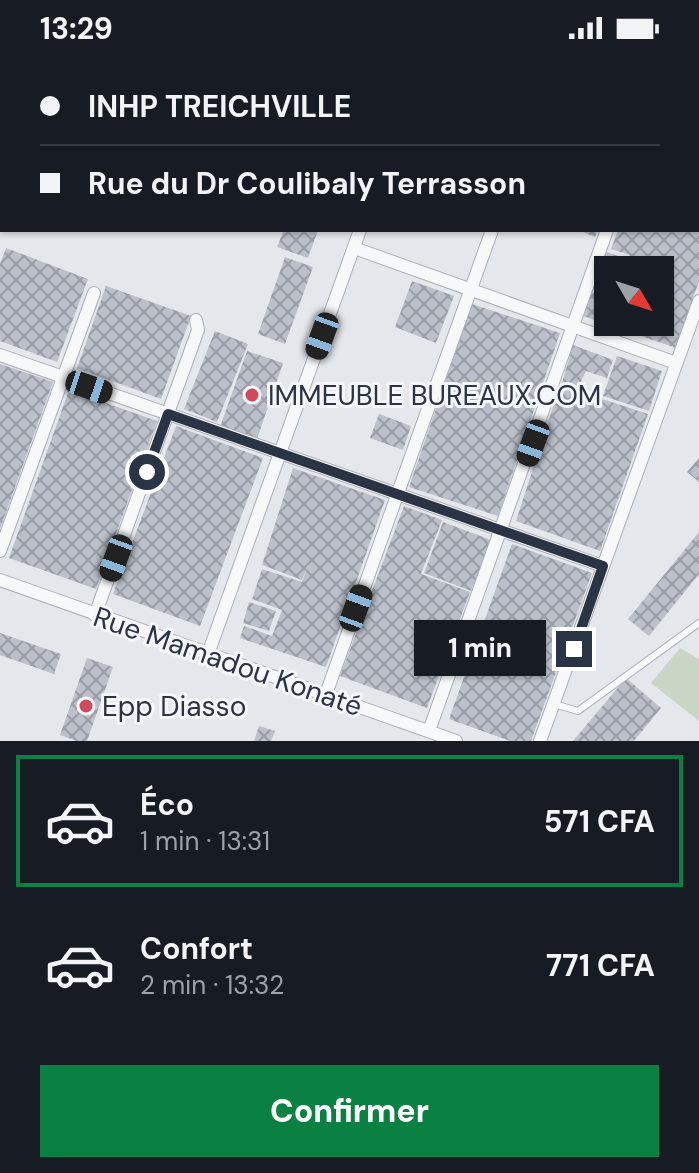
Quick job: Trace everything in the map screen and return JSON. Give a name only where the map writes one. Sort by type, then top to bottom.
[{"type":"street","points":[[208,654],[359,232]]},
{"type":"street","points":[[326,694],[491,232]]},
{"type":"street","points":[[429,731],[606,232]]},
{"type":"street","points":[[354,248],[676,363]]},
{"type":"street","points":[[0,551],[94,293]]},
{"type":"street","points":[[540,741],[699,301]]},
{"type":"street","points":[[95,615],[198,330],[196,320]]},
{"type":"street","points":[[0,355],[603,566]]},
{"type":"street","name":"Rue Mamadou Konaté","points":[[0,580],[456,741]]},
{"type":"lane","points":[[554,704],[578,711],[699,623]]},
{"type":"green space","points":[[680,648],[699,659],[699,721],[651,683]]},
{"type":"building","points":[[283,232],[317,232],[308,258],[277,247]]},
{"type":"building","points":[[617,232],[699,232],[699,281],[676,348],[641,336],[674,336],[674,256],[630,255],[611,249]]},
{"type":"building","points":[[6,248],[88,279],[57,362],[0,341],[0,264]]},
{"type":"building","points":[[285,257],[313,267],[285,344],[258,334]]},
{"type":"building","points":[[412,281],[454,296],[436,343],[395,327]]},
{"type":"building","points":[[106,286],[191,316],[161,399],[77,368]]},
{"type":"building","points":[[594,293],[594,320],[583,316]]},
{"type":"building","points":[[472,304],[560,333],[498,516],[409,487]]},
{"type":"building","points":[[215,331],[248,344],[217,422],[184,409]]},
{"type":"building","points":[[573,345],[613,360],[607,378],[586,371],[578,388],[562,383]]},
{"type":"building","name":"IMMEUBLE BUREAUX.COM","points":[[247,351],[283,363],[257,439],[220,427]]},
{"type":"building","points":[[617,356],[662,371],[649,411],[603,396]]},
{"type":"building","points":[[0,364],[53,382],[0,529]]},
{"type":"building","points":[[560,385],[648,414],[600,551],[516,521]]},
{"type":"building","points":[[69,390],[157,421],[96,589],[9,558]]},
{"type":"building","points":[[379,414],[411,426],[403,450],[370,438]]},
{"type":"building","points":[[176,426],[263,458],[200,626],[113,594]]},
{"type":"building","points":[[699,458],[699,482],[687,472]]},
{"type":"building","points":[[293,468],[385,500],[326,667],[240,638],[244,626],[272,636],[282,610],[252,599],[262,569],[302,582],[309,562],[302,580],[262,565]]},
{"type":"building","points":[[404,506],[442,520],[421,574],[470,592],[427,708],[340,676]]},
{"type":"building","points":[[443,522],[491,540],[471,591],[424,573]]},
{"type":"building","points":[[699,532],[699,574],[649,636],[628,619]]},
{"type":"building","points":[[512,544],[592,573],[531,741],[510,741],[449,719]]},
{"type":"building","points":[[249,602],[276,611],[269,631],[243,623]]},
{"type":"building","points":[[0,633],[61,654],[54,674],[0,655]]},
{"type":"building","points":[[87,658],[113,667],[87,741],[77,741],[60,735]]},
{"type":"building","points":[[626,678],[661,708],[634,741],[573,741]]},
{"type":"building","points":[[259,726],[275,731],[271,741],[254,741]]},
{"type":"place","name":"IMMEUBLE BUREAUX.COM","points":[[252,395]]},
{"type":"place","name":"Epp Diasso","points":[[86,706]]},
{"type":"route","points":[[147,472],[168,414],[603,566],[574,649]]}]
